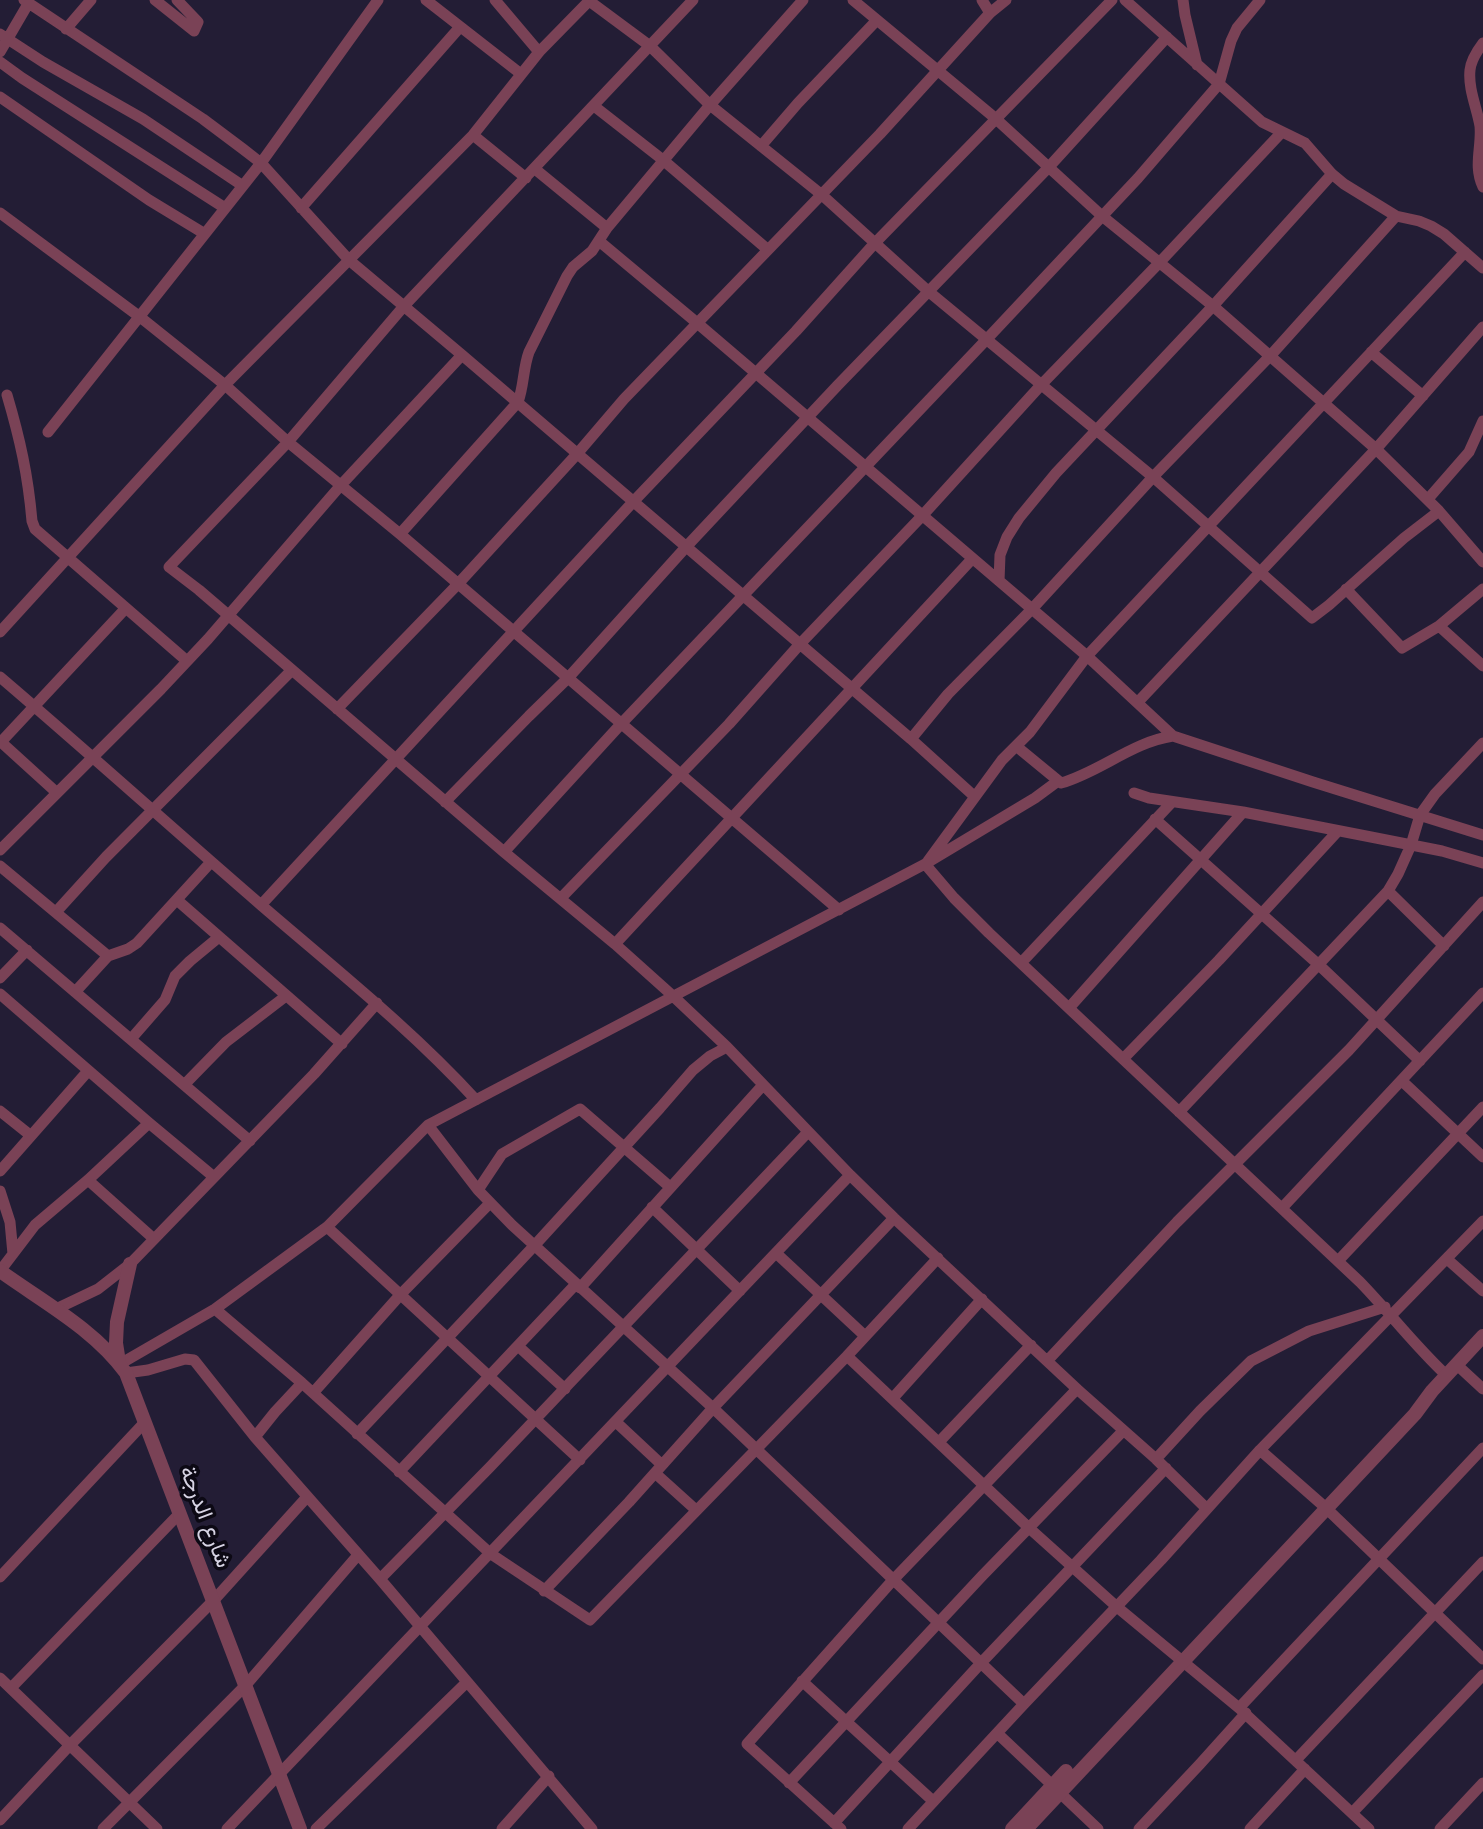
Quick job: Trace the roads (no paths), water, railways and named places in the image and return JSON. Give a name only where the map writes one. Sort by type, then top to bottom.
[{"type":"street","points":[[66,29],[91,0]]},
{"type":"street","points":[[155,0],[194,31],[198,22],[177,0]]},
{"type":"street","points":[[48,432],[261,163],[378,0]]},
{"type":"street","points":[[426,0],[521,74]]},
{"type":"street","points":[[495,0],[539,52]]},
{"type":"street","points":[[0,632],[225,385],[473,135],[539,52],[589,0],[650,46],[710,105],[822,195],[928,291],[1153,477],[1312,618],[1439,511]]},
{"type":"street","points":[[693,0],[404,306],[288,442],[169,567],[673,996],[894,1218],[1207,1509]]},
{"type":"street","points":[[400,534],[518,402],[529,352],[573,267],[592,251],[663,160],[803,0]]},
{"type":"street","points":[[853,0],[995,118],[1102,216],[1271,355],[1428,499],[1483,562]]},
{"type":"street","points":[[982,0],[990,13]]},
{"type":"street","points":[[337,709],[458,584],[696,322],[822,195],[990,13],[1006,0]]},
{"type":"street","points":[[261,905],[874,244],[1112,0]]},
{"type":"street","points":[[1125,0],[1262,122],[1305,143],[1344,184],[1396,216],[1431,226],[1483,268]]},
{"type":"street","points":[[1183,0],[1197,65]]},
{"type":"street","points":[[504,852],[621,724],[1138,178],[1219,84],[1237,28],[1260,0]]},
{"type":"street","points":[[0,52],[4,36],[25,1],[203,119],[261,163],[349,260],[974,796]]},
{"type":"street","points":[[761,146],[877,20]]},
{"type":"street","points":[[301,208],[460,27]]},
{"type":"street","points":[[4,36],[143,119],[243,186]]},
{"type":"street","points":[[445,802],[568,678],[807,417],[1048,168],[1167,37]]},
{"type":"street","points":[[1483,43],[1470,68],[1481,138],[1477,170],[1483,187]]},
{"type":"street","points":[[0,62],[225,208]]},
{"type":"street","points":[[0,97],[149,200],[205,234]]},
{"type":"street","points":[[594,106],[767,249]]},
{"type":"street","points":[[561,898],[729,724],[1041,385],[1281,133]]},
{"type":"street","points":[[473,135],[526,178]]},
{"type":"street","points":[[535,169],[607,228]]},
{"type":"street","points":[[999,581],[1000,555],[1019,518],[1095,430],[1332,174]]},
{"type":"street","points":[[0,213],[140,317],[225,385],[839,910]]},
{"type":"street","points":[[911,739],[948,694],[1271,355],[1396,216]]},
{"type":"street","points":[[599,241],[1087,656],[1173,736],[1483,835]]},
{"type":"street","points":[[925,864],[1002,760],[1030,732],[1087,656],[1465,252]]},
{"type":"street","points":[[1138,702],[1376,449],[1483,327]]},
{"type":"street","points":[[1371,352],[1423,396]]},
{"type":"street","points":[[0,850],[161,689],[341,485],[462,355]]},
{"type":"street","points":[[8,394],[26,467],[35,529],[187,661]]},
{"type":"street","points":[[1428,499],[1469,452],[1483,421]]},
{"type":"street","points":[[615,944],[972,559]]},
{"type":"street","points":[[1346,589],[1402,648],[1439,626],[1483,589]]},
{"type":"street","points":[[56,792],[0,743],[126,608]]},
{"type":"street","points":[[1439,626],[1483,666]]},
{"type":"street","points":[[56,912],[106,857],[292,670]]},
{"type":"street","points":[[0,677],[377,1003],[444,1065],[476,1100]]},
{"type":"street","points":[[1016,746],[1058,781],[1064,782],[1146,742],[1173,736]]},
{"type":"street","points":[[1179,1112],[1388,891],[1411,845],[1420,815],[1435,794],[1483,743]]},
{"type":"street","points":[[123,1368],[215,1309],[327,1227],[428,1125],[925,864],[1058,781]]},
{"type":"street","points":[[1134,793],[1411,845],[1483,863]]},
{"type":"street","points":[[1021,963],[1172,802]]},
{"type":"street","points":[[1069,1008],[1243,812]]},
{"type":"street","points":[[1155,819],[1319,965],[1420,1061]]},
{"type":"street","points":[[1123,1059],[1337,832]]},
{"type":"street","points":[[76,991],[108,956],[137,943],[211,862]]},
{"type":"street","points":[[925,864],[954,898],[1021,963],[1338,1261],[1388,1311],[1419,1349],[1483,1389]]},
{"type":"street","points":[[0,866],[108,956]]},
{"type":"street","points":[[1388,891],[1444,946]]},
{"type":"street","points":[[177,900],[342,1044]]},
{"type":"street","points":[[1048,1360],[1177,1222],[1349,1050],[1483,902]]},
{"type":"street","points":[[0,928],[250,1141]]},
{"type":"street","points":[[131,1039],[165,1000],[175,976],[219,937]]},
{"type":"street","points":[[0,978],[27,950]]},
{"type":"street","points":[[1282,1208],[1483,993]]},
{"type":"street","points":[[0,994],[214,1177]]},
{"type":"street","points":[[185,1084],[226,1042],[286,996]]},
{"type":"street","points":[[56,1309],[98,1289],[130,1264],[342,1044],[377,1003]]},
{"type":"street","points":[[357,1434],[534,1246],[693,1070],[727,1047]]},
{"type":"street","points":[[0,1171],[88,1071]]},
{"type":"street","points":[[1402,1081],[1483,1157]]},
{"type":"street","points":[[399,1472],[578,1286],[763,1085]]},
{"type":"street","points":[[1338,1261],[1483,1107]]},
{"type":"street","points":[[478,1190],[502,1154],[575,1110],[583,1110],[670,1187]]},
{"type":"street","points":[[0,1111],[30,1135]]},
{"type":"street","points":[[0,1271],[35,1225],[149,1123]]},
{"type":"street","points":[[428,1125],[478,1190],[534,1246],[713,1408],[1024,1704]]},
{"type":"street","points":[[380,1579],[624,1328],[808,1132]]},
{"type":"street","points":[[227,1829],[850,1175]]},
{"type":"street","points":[[88,1180],[154,1239]]},
{"type":"street","points":[[0,1191],[10,1222],[13,1255]]},
{"type":"street","points":[[313,1393],[401,1294],[490,1203]]},
{"type":"street","points":[[652,1207],[740,1291]]},
{"type":"street","points":[[544,1591],[894,1218]]},
{"type":"street","points":[[908,1829],[1117,1607],[1388,1311],[1447,1259],[1483,1221]]},
{"type":"street","points":[[327,1227],[580,1460]]},
{"type":"street","points":[[776,1253],[865,1336]]},
{"type":"street","points":[[215,1309],[302,1383],[491,1554],[590,1620],[938,1258]]},
{"type":"street","points":[[1447,1259],[1483,1291]]},
{"type":"street","points":[[123,1368],[116,1343],[117,1322],[130,1264]]},
{"type":"street","name":"شارع الدرجة","points":[[0,1271],[56,1309],[104,1348],[123,1368],[300,1829]]},
{"type":"street","points":[[893,1398],[982,1299]]},
{"type":"street","points":[[1156,1459],[1251,1361],[1309,1331],[1388,1311]]},
{"type":"street","points":[[1012,1829],[1056,1788],[1181,1658],[1399,1419],[1432,1391],[1483,1336]]},
{"type":"street","points":[[939,1442],[1031,1345]]},
{"type":"street","points":[[518,1346],[565,1389]]},
{"type":"street","points":[[847,1356],[1028,1527],[1117,1607],[1242,1710],[1366,1828]]},
{"type":"street","points":[[123,1368],[148,1370],[185,1359],[194,1360],[255,1437],[592,1829]]},
{"type":"street","points":[[255,1437],[302,1383]]},
{"type":"street","points":[[1077,1389],[893,1580],[747,1744],[837,1826],[890,1762],[1166,1468]]},
{"type":"street","points":[[0,1577],[145,1422]]},
{"type":"street","points":[[616,1422],[696,1510]]},
{"type":"street","points":[[789,1783],[1028,1527],[1123,1431]]},
{"type":"street","points":[[1139,1829],[1200,1764],[1242,1710],[1483,1448]]},
{"type":"street","points":[[1260,1450],[1483,1659]]},
{"type":"street","points":[[0,1820],[214,1600],[307,1497]]},
{"type":"street","points":[[11,1688],[180,1513]]},
{"type":"street","points":[[103,1829],[246,1685],[358,1555]]},
{"type":"street","points":[[1296,1760],[1483,1562]]},
{"type":"street","points":[[1352,1813],[1483,1675]]},
{"type":"street","points":[[0,1678],[157,1829]]},
{"type":"street","points":[[802,1681],[933,1801]]},
{"type":"street","points":[[316,1829],[467,1682]]},
{"type":"street","points":[[997,1733],[1098,1829]]},
{"type":"street","points":[[1250,1829],[1305,1769]]},
{"type":"street","points":[[502,1829],[549,1776]]},
{"type":"street","points":[[1440,1829],[1483,1783]]},
{"type":"street","points":[[1026,1829],[1056,1788]]}]
